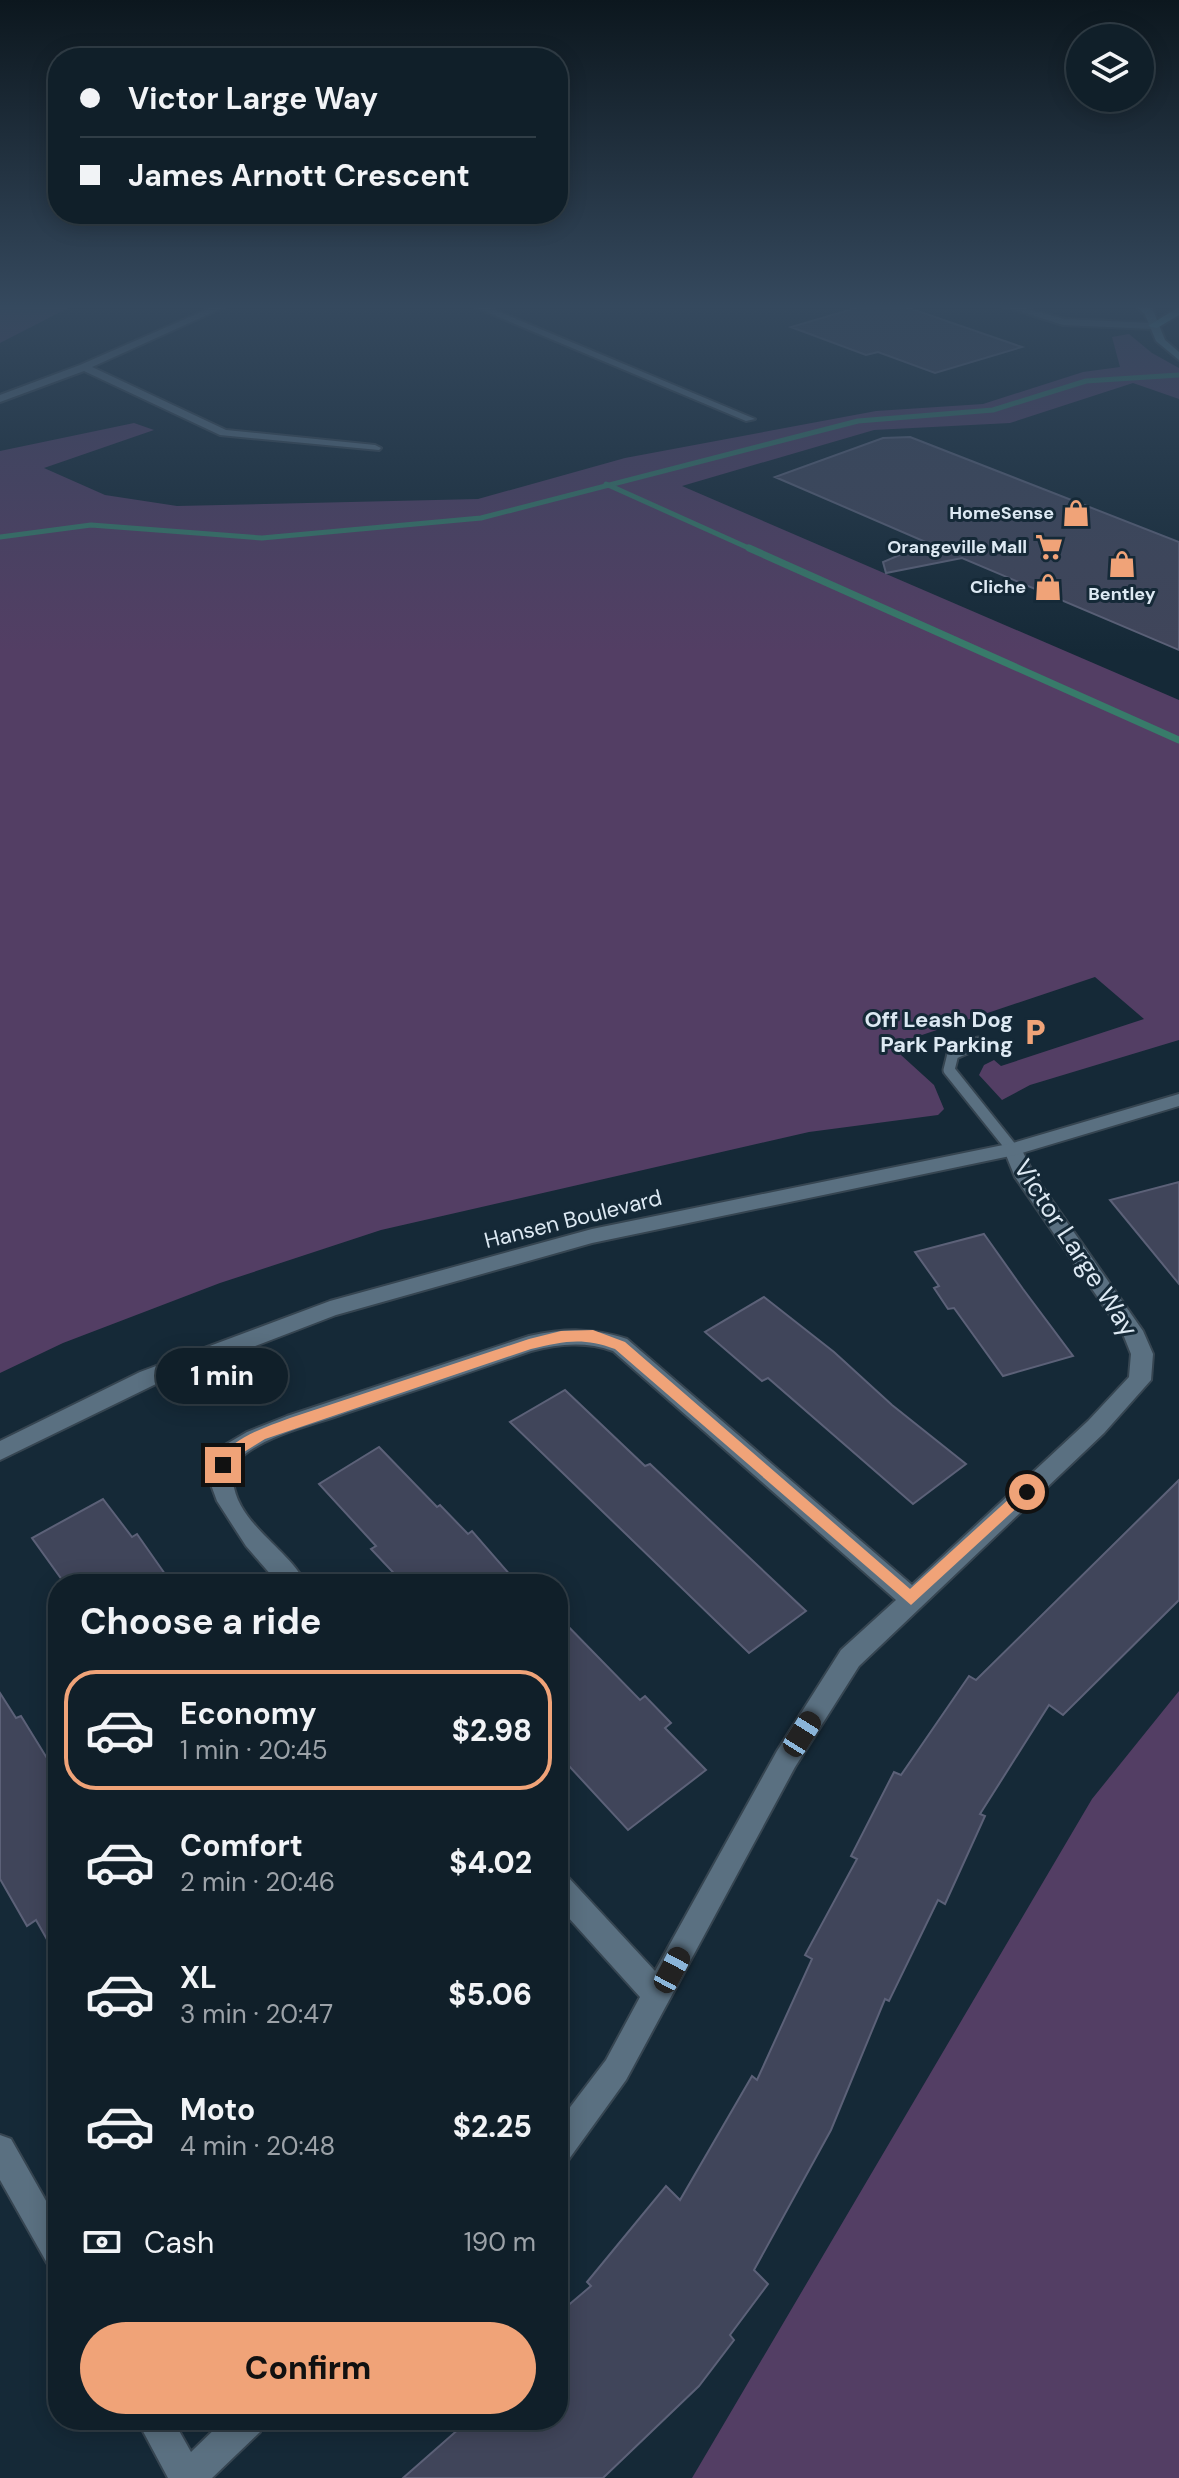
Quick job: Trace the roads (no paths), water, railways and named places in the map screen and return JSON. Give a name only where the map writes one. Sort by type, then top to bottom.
[{"type":"street","points":[[194,421],[224,433],[375,448]]},
{"type":"street","name":"Hansen Boulevard","points":[[0,1451],[148,1378],[330,1309],[592,1236],[1013,1150],[1179,1100]]},
{"type":"street","name":"Victor Large Way","points":[[568,2135],[616,2070],[786,1759],[850,1658],[1096,1427],[1140,1380],[1142,1354],[1132,1331],[1025,1177],[1013,1150]]},
{"type":"street","points":[[285,1574],[236,1517],[221,1491],[223,1465],[231,1453],[260,1435],[295,1422],[529,1344],[561,1336],[593,1335],[620,1345],[911,1598]]},
{"type":"street","points":[[568,1897],[658,1996]]},
{"type":"street","points":[[0,2150],[48,2234]]},
{"type":"street","points":[[160,2430],[188,2478],[238,2430]]},
{"type":"lane","points":[[978,1043],[953,1054],[949,1070],[1013,1150]]},
{"type":"waterway","points":[[609,485],[862,421]]},
{"type":"waterway","points":[[0,537],[91,525],[262,538],[481,518],[609,485]]},
{"type":"waterway","points":[[609,485],[753,550]]},
{"type":"waterway","points":[[749,548],[1179,740]]},
{"type":"place","name":"HomeSense","points":[[1076,513]]},
{"type":"place","name":"Orangeville Mall","points":[[1049,547]]},
{"type":"place","name":"Bentley","points":[[1122,564]]},
{"type":"place","name":"Cliche","points":[[1048,587]]},
{"type":"place","name":"Off Leash Dog Park Parking","points":[[1035,1032]]}]
